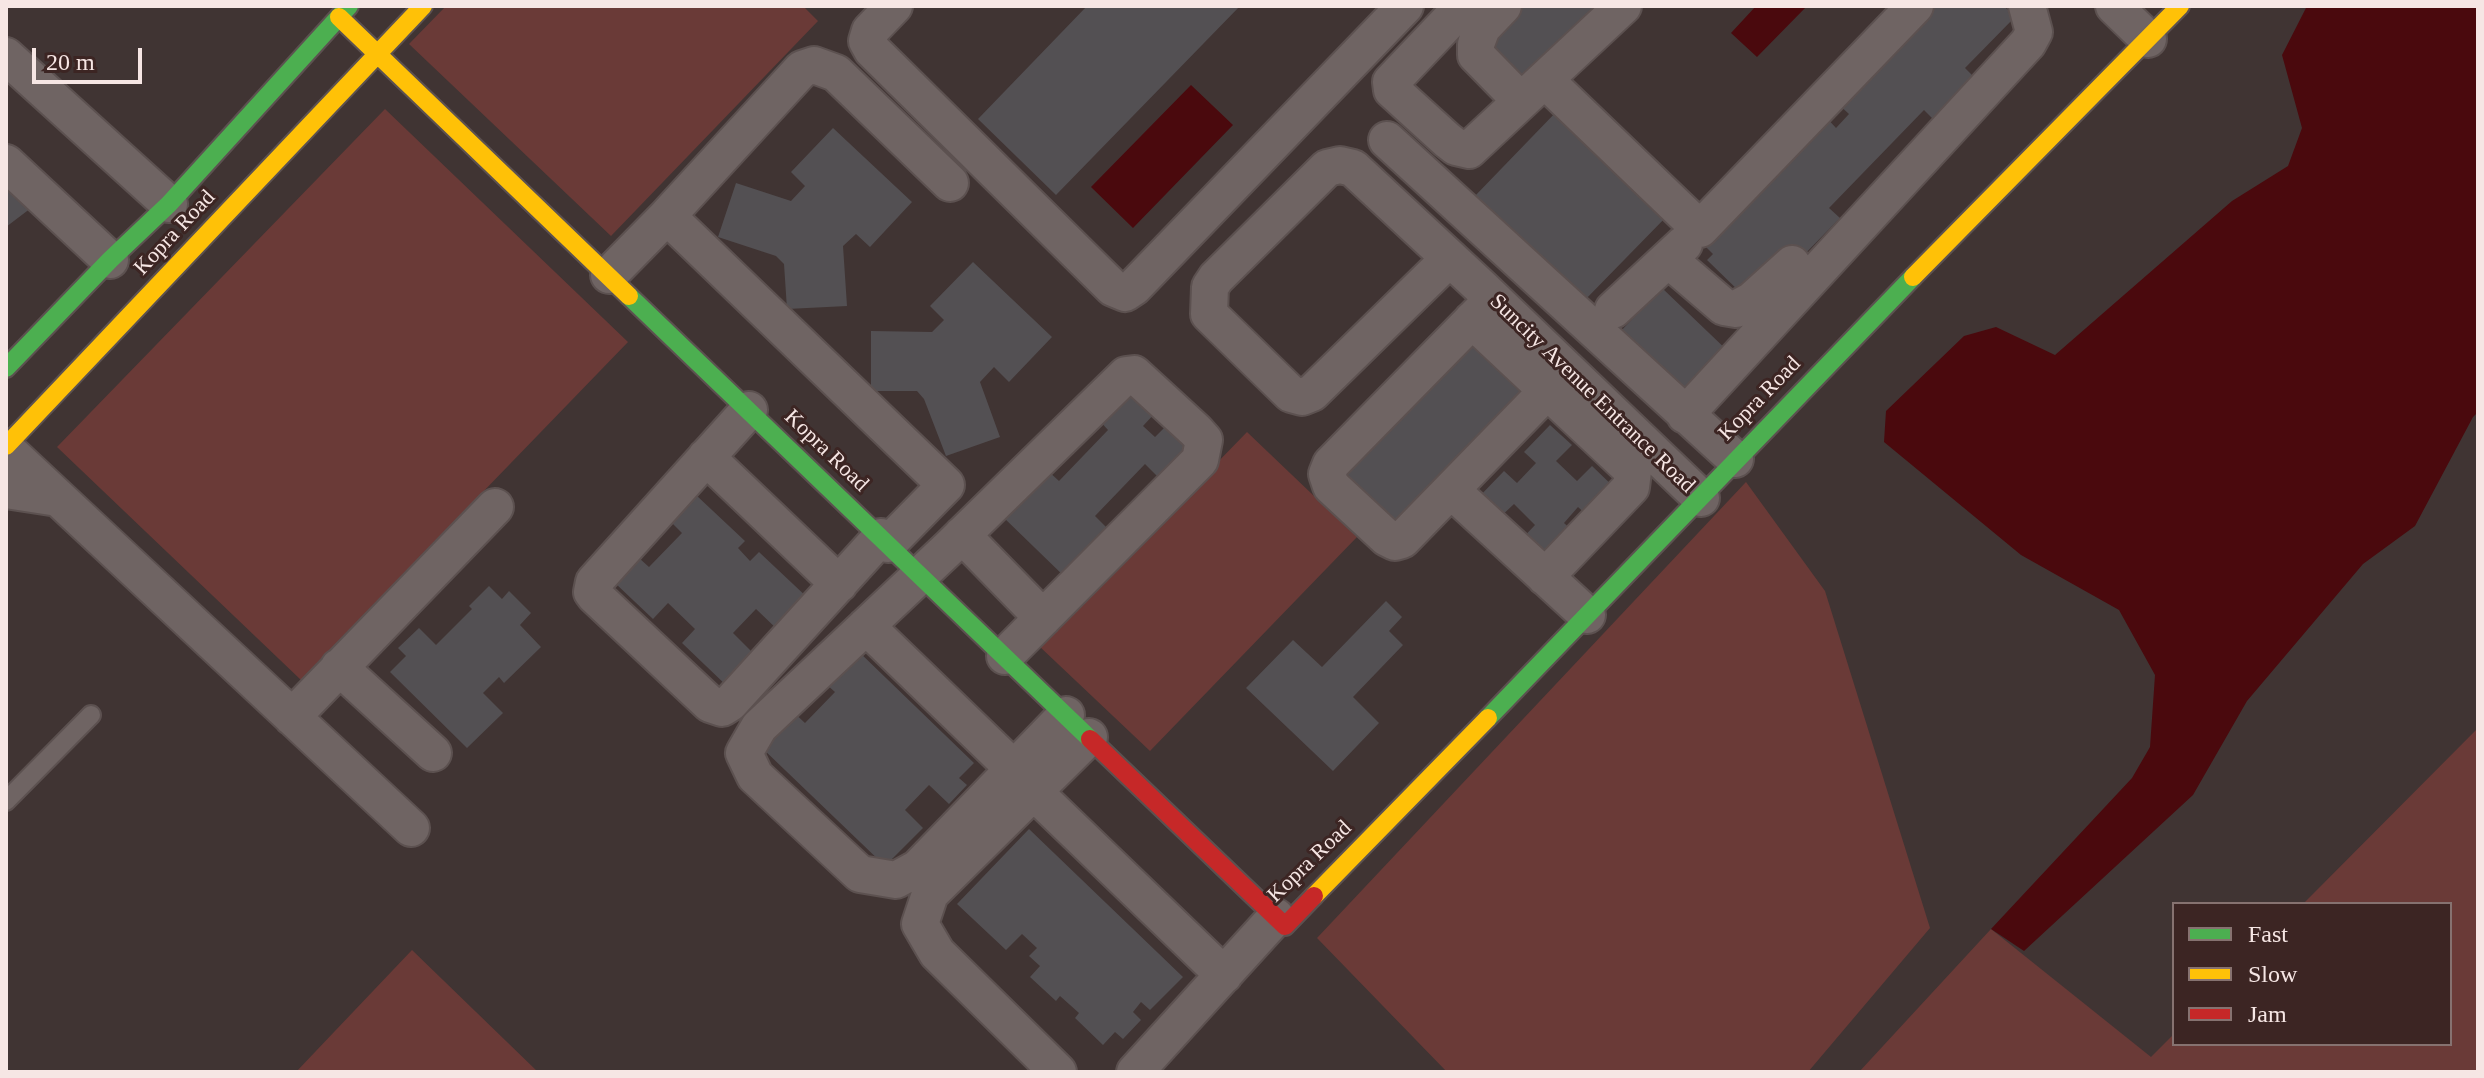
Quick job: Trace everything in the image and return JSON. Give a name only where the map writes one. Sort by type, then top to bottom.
[{"type":"street","name":"Kopra Road","points":[[6,448],[423,6]]},
{"type":"street","points":[[894,6],[870,31],[867,41],[872,50],[1113,288],[1125,293],[1405,6]]},
{"type":"street","points":[[1463,6],[1391,82],[1392,90],[1447,140],[1456,147],[1469,150],[1623,6]]},
{"type":"street","points":[[1503,6],[1482,28],[1476,55],[1533,90],[1700,229]]},
{"type":"street","points":[[1677,408],[2028,43],[2034,32],[2027,6]]},
{"type":"street","points":[[2114,6],[2148,39]]},
{"type":"street","name":"Kopra Road","points":[[6,368],[169,204],[338,10],[378,53],[1285,926],[1701,498],[1735,459],[2180,6]]},
{"type":"street","points":[[1613,310],[1700,229],[1901,11]]},
{"type":"street","points":[[6,56],[169,204]]},
{"type":"street","points":[[609,275],[802,69],[814,65],[836,73],[950,183]]},
{"type":"street","points":[[1387,140],[1735,459]]},
{"type":"street","points":[[6,163],[110,260]]},
{"type":"street","points":[[1450,258],[1312,393],[1302,397],[1291,394],[1209,314],[1210,287],[1216,278],[1327,168],[1340,165],[1353,168],[1450,258],[1548,390],[1633,471],[1631,487],[1545,577]]},
{"type":"street","points":[[667,216],[950,480],[839,584],[722,708],[710,704],[592,592],[594,582],[749,410]]},
{"type":"street","points":[[1668,259],[1724,307],[1736,309],[1751,301],[1792,264]]},
{"type":"street","points":[[1483,303],[1331,464],[1327,474],[1331,486],[1387,538],[1395,542],[1402,540],[1548,390]]},
{"type":"street","name":"Suncity Avenue Entrance Road","points":[[1483,303],[1701,498]]},
{"type":"street","points":[[1005,656],[1200,460],[1204,440],[1134,374],[1126,375],[759,727],[744,753],[755,776],[860,874],[896,880],[918,868],[1024,781]]},
{"type":"street","points":[[6,448],[411,828]]},
{"type":"street","points":[[706,457],[839,584]]},
{"type":"street","points":[[6,490],[58,498]]},
{"type":"street","points":[[1451,490],[1587,615]]},
{"type":"street","points":[[292,717],[495,507]]},
{"type":"street","points":[[962,535],[1043,618]]},
{"type":"street","points":[[866,626],[1224,975]]},
{"type":"street","points":[[339,667],[433,753]]},
{"type":"street","points":[[1058,1072],[937,953],[920,924],[930,894],[1024,781],[1078,726]]},
{"type":"street","points":[[1135,1072],[1276,917]]},
{"type":"lane","points":[[6,801],[91,715]]},
{"type":"shaded area","points":[[446,6],[803,6],[818,21],[611,236],[409,44]]},
{"type":"shaded area","points":[[1756,6],[1807,6],[1757,57],[1731,33]]},
{"type":"shaded area","points":[[2307,6],[2478,6],[2478,412],[2415,526],[2363,564],[2247,701],[2193,795],[2024,951],[1991,929],[2132,778],[2150,747],[2155,675],[2119,610],[2021,555],[1884,442],[1886,411],[1964,336],[1996,327],[2055,355],[2232,201],[2288,166],[2302,128],[2282,55]]},
{"type":"shaded area","points":[[1191,85],[1233,125],[1133,228],[1091,187]]},
{"type":"shaded area","points":[[385,109],[628,342],[301,680],[57,447]]},
{"type":"shaded area","points":[[1247,432],[1357,537],[1150,751],[1039,646]]},
{"type":"shaded area","points":[[1746,482],[1825,591],[1930,928],[1808,1072],[1447,1072],[1317,938]]},
{"type":"shaded area","points":[[2478,728],[2478,1072],[1859,1072],[1991,929],[2151,1057],[2172,1036],[2172,1046],[2452,1046],[2452,902],[2305,902]]},
{"type":"shaded area","points":[[412,950],[538,1072],[296,1072]]},
{"type":"building","points":[[1087,6],[1240,6],[1056,195],[978,119]]},
{"type":"building","points":[[1523,6],[1614,6],[1520,82],[1483,47]]},
{"type":"building","points":[[1931,6],[2004,6],[2015,17],[1965,68],[1975,78],[1934,120],[1924,110],[1829,208],[1840,218],[1799,260],[1744,296],[1707,260],[1713,254],[1702,243],[1825,116],[1836,128],[1849,114],[1837,103]]},
{"type":"building","points":[[1559,109],[1668,215],[1582,303],[1473,198]]},
{"type":"building","points":[[833,128],[912,202],[870,247],[856,234],[843,246],[847,306],[787,309],[784,264],[776,256],[718,237],[736,183],[791,201],[805,186],[791,172]]},
{"type":"building","points":[[6,183],[31,208],[6,227]]},
{"type":"building","points":[[973,262],[1052,337],[1009,382],[994,367],[980,382],[1000,437],[946,456],[924,399],[917,391],[871,391],[871,331],[932,332],[944,320],[930,306]]},
{"type":"building","points":[[1662,288],[1732,355],[1686,402],[1617,335]]},
{"type":"building","points":[[1479,332],[1538,388],[1397,533],[1338,477]]},
{"type":"building","points":[[1128,386],[1156,412],[1143,426],[1155,437],[1168,424],[1194,448],[1162,481],[1145,464],[1095,516],[1112,533],[1067,579],[1002,516],[1047,470],[1059,481],[1108,430],[1097,418]]},
{"type":"building","points":[[1550,425],[1572,445],[1556,461],[1577,481],[1592,466],[1618,491],[1591,519],[1578,507],[1564,523],[1575,533],[1542,567],[1517,544],[1535,525],[1514,504],[1496,521],[1475,501],[1504,471],[1517,483],[1536,463],[1524,452]]},
{"type":"building","points":[[696,495],[745,541],[738,548],[750,561],[759,552],[810,600],[780,632],[756,609],[733,633],[758,658],[729,688],[682,643],[695,629],[668,603],[653,619],[615,583],[639,558],[649,567],[682,533],[671,522]]},
{"type":"building","points":[[489,586],[502,599],[509,591],[531,613],[520,625],[541,647],[504,683],[499,677],[483,693],[503,713],[467,748],[390,672],[406,656],[398,648],[419,628],[436,645],[472,609],[469,606]]},
{"type":"building","points":[[1386,601],[1402,617],[1389,631],[1403,645],[1353,697],[1379,723],[1333,771],[1246,688],[1293,640],[1322,667]]},
{"type":"building","points":[[857,650],[974,763],[959,778],[967,785],[949,804],[929,785],[905,810],[923,828],[885,866],[761,747],[789,708],[805,723],[835,692],[818,677]]},
{"type":"building","points":[[1029,829],[1183,977],[1150,1010],[1141,1002],[1133,1012],[1141,1020],[1123,1039],[1115,1032],[1103,1045],[1075,1018],[1079,1013],[1060,996],[1056,1001],[1030,977],[1040,966],[1029,956],[1037,948],[1022,934],[1006,950],[957,904]]},
{"type":"traffic: fast","points":[[6,368],[169,204],[349,6]]},
{"type":"traffic: fast","points":[[1488,718],[1913,277]]},
{"type":"traffic: fast","points":[[629,296],[1090,739]]},
{"type":"traffic: slow","points":[[6,446],[423,6]]},
{"type":"traffic: slow","points":[[1913,277],[2180,6]]},
{"type":"traffic: slow","points":[[339,17],[629,296]]},
{"type":"traffic: slow","points":[[1314,896],[1488,718]]},
{"type":"traffic: jam","points":[[1090,739],[1285,926],[1314,896]]}]
